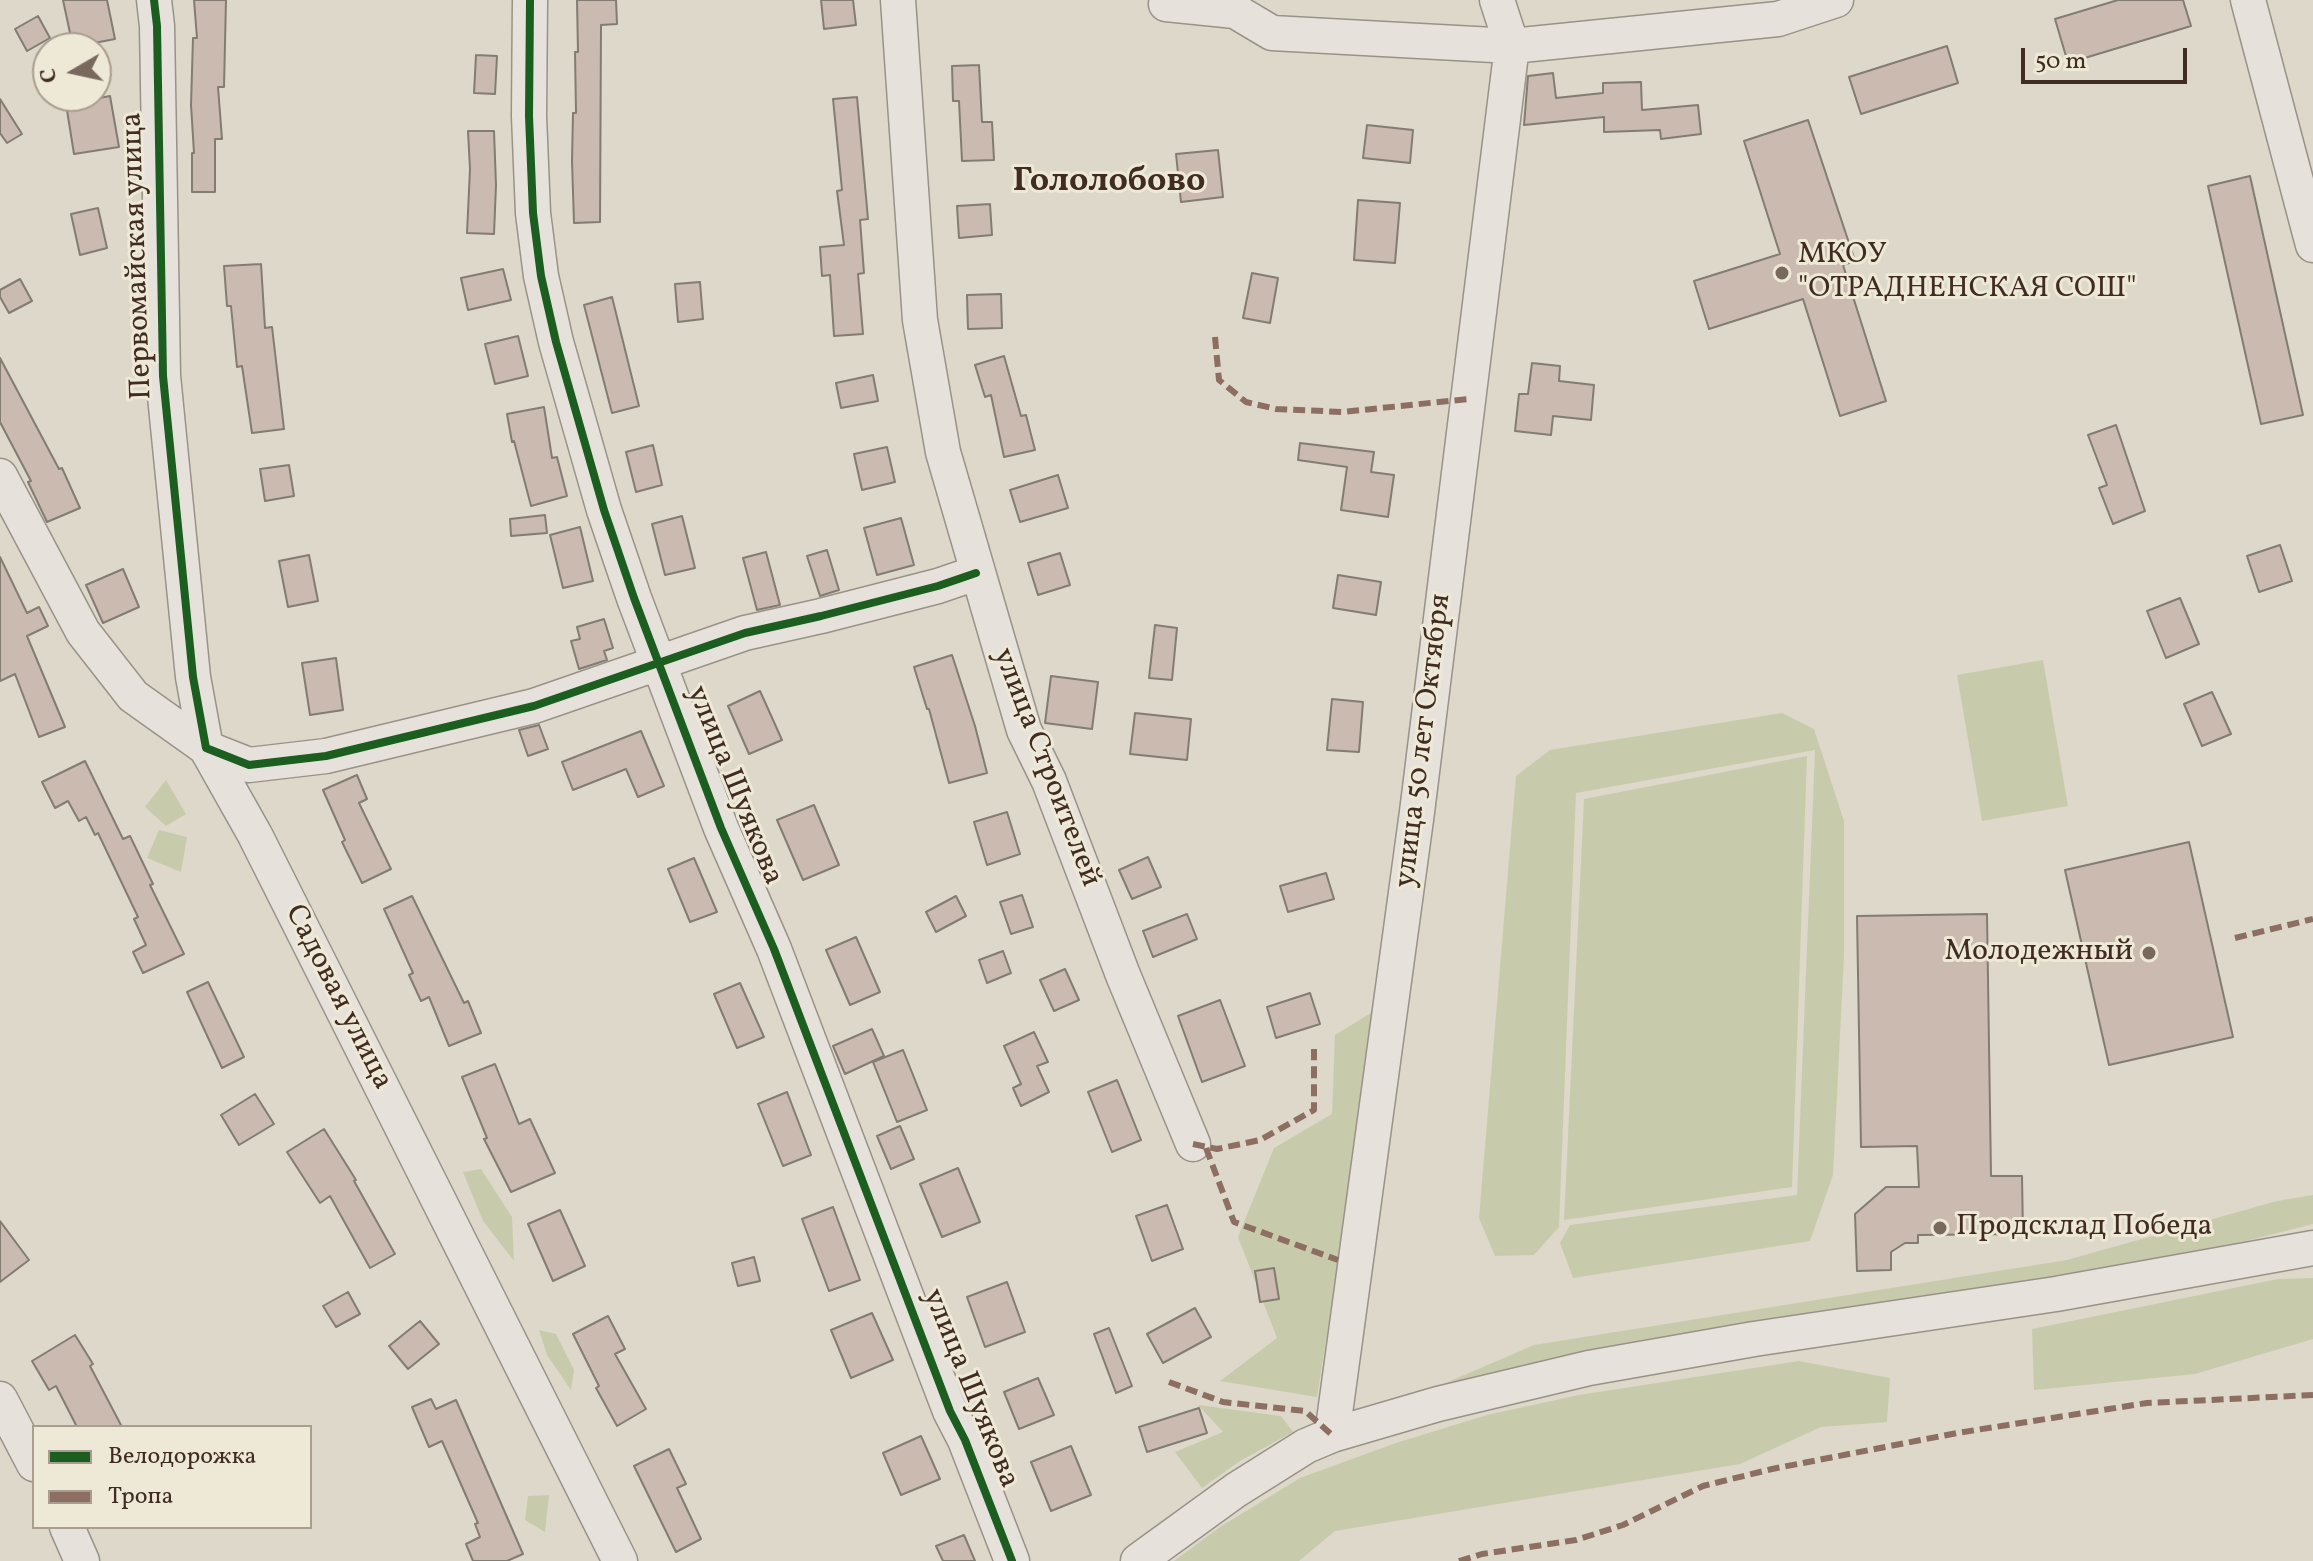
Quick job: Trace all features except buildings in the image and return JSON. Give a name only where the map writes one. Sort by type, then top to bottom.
[{"type":"street","name":"Первомайская улица","points":[[154,0],[163,376],[193,677],[206,748]]},
{"type":"street","name":"улица Шуякова","points":[[530,0],[533,213],[541,276],[556,342],[604,510],[721,828],[774,949],[950,1411],[965,1440],[1012,1561]]},
{"type":"street","name":"улица Строителей","points":[[898,0],[920,320],[943,452],[1024,730],[1049,781],[1123,975],[1193,1144]]},
{"type":"street","name":"улица 50 лет Октября","points":[[1332,1435],[1417,812],[1512,46],[1497,0]]},
{"type":"street","points":[[1166,4],[1235,11],[1272,33],[1512,46],[1778,19],[1836,0]]},
{"type":"street","points":[[2248,0],[2313,245]]},
{"type":"street","name":"Садовая улица","points":[[0,476],[83,632],[133,696],[206,748],[255,835],[620,1561]]},
{"type":"street","points":[[206,748],[249,765],[326,756],[534,706],[745,633],[938,586],[976,573]]},
{"type":"street","points":[[1138,1561],[1246,1483],[1306,1446],[1332,1435],[1438,1404],[1589,1368],[1754,1339],[2056,1294],[2313,1248]]},
{"type":"street","points":[[0,1399],[32,1460]]},
{"type":"street","points":[[68,1529],[82,1561]]},
{"type":"green space","points":[[2043,660],[2068,806],[1982,821],[1957,675]]},
{"type":"green space","points":[[1782,713],[1814,729],[1844,821],[1844,955],[1833,1175],[1810,1241],[1573,1278],[1560,1243],[1570,1225],[1797,1195],[1815,750],[1576,793],[1559,1227],[1534,1255],[1495,1256],[1479,1218],[1516,776],[1550,750]]},
{"type":"green space","points":[[1807,756],[1792,1187],[1564,1220],[1584,799]]},
{"type":"green space","points":[[166,780],[186,814],[166,826],[145,807]]},
{"type":"green space","points":[[159,830],[187,837],[181,872],[147,858]]},
{"type":"green space","points":[[1379,1008],[1317,1397],[1220,1381],[1277,1338],[1238,1237],[1274,1148],[1332,1114],[1335,1035]]},
{"type":"green space","points":[[481,1169],[512,1217],[514,1261],[483,1221],[463,1172]]},
{"type":"green space","points":[[2313,1195],[2313,1224],[2171,1260],[1432,1389],[1534,1345],[2067,1260],[2277,1201]]},
{"type":"green space","points":[[2313,1278],[2313,1339],[2195,1374],[2034,1390],[2032,1329],[2278,1279]]},
{"type":"green space","points":[[539,1330],[556,1334],[574,1370],[571,1390],[547,1355]]},
{"type":"green space","points":[[1799,1361],[1890,1378],[1887,1422],[1821,1427],[1740,1464],[1335,1531],[1299,1561],[1174,1561],[1220,1527],[1300,1478],[1396,1443],[1487,1415],[1579,1395]]},
{"type":"green space","points":[[1198,1405],[1281,1416],[1293,1432],[1240,1461],[1202,1488],[1175,1452],[1223,1432]]},
{"type":"green space","points":[[549,1495],[545,1532],[525,1520],[528,1496]]},
{"type":"marked path","points":[[1215,337],[1219,380],[1246,402],[1276,409],[1343,412],[1468,399]]},
{"type":"marked path","points":[[2235,938],[2313,919]]},
{"type":"marked path","points":[[1193,1144],[1217,1149],[1260,1140],[1314,1110],[1314,1049]]},
{"type":"marked path","points":[[1206,1148],[1234,1222],[1338,1260]]},
{"type":"marked path","points":[[1169,1382],[1223,1402],[1305,1411],[1332,1435]]},
{"type":"marked path","points":[[1459,1561],[1482,1554],[1576,1540],[1623,1525],[1703,1486],[1772,1469],[1957,1433],[2147,1403],[2313,1395]]},
{"type":"cycle path","points":[[154,0],[163,376],[193,677],[206,748],[249,765],[326,756],[534,706],[745,633],[938,586],[976,573]]},
{"type":"cycle path","points":[[530,0],[529,116],[533,213],[541,276],[556,342],[604,510],[721,828],[774,949],[950,1411],[965,1440],[1012,1561]]},
{"type":"place","name":"МКОУ \"ОТРАДНЕНСКАЯ СОШ\"","points":[[1782,273]]},
{"type":"place","name":"Молодежный","points":[[2149,953]]},
{"type":"place","name":"Продсклад Победа","points":[[1940,1228]]},
{"type":"district","name":"Гололобово","points":[[1109,184]]}]
